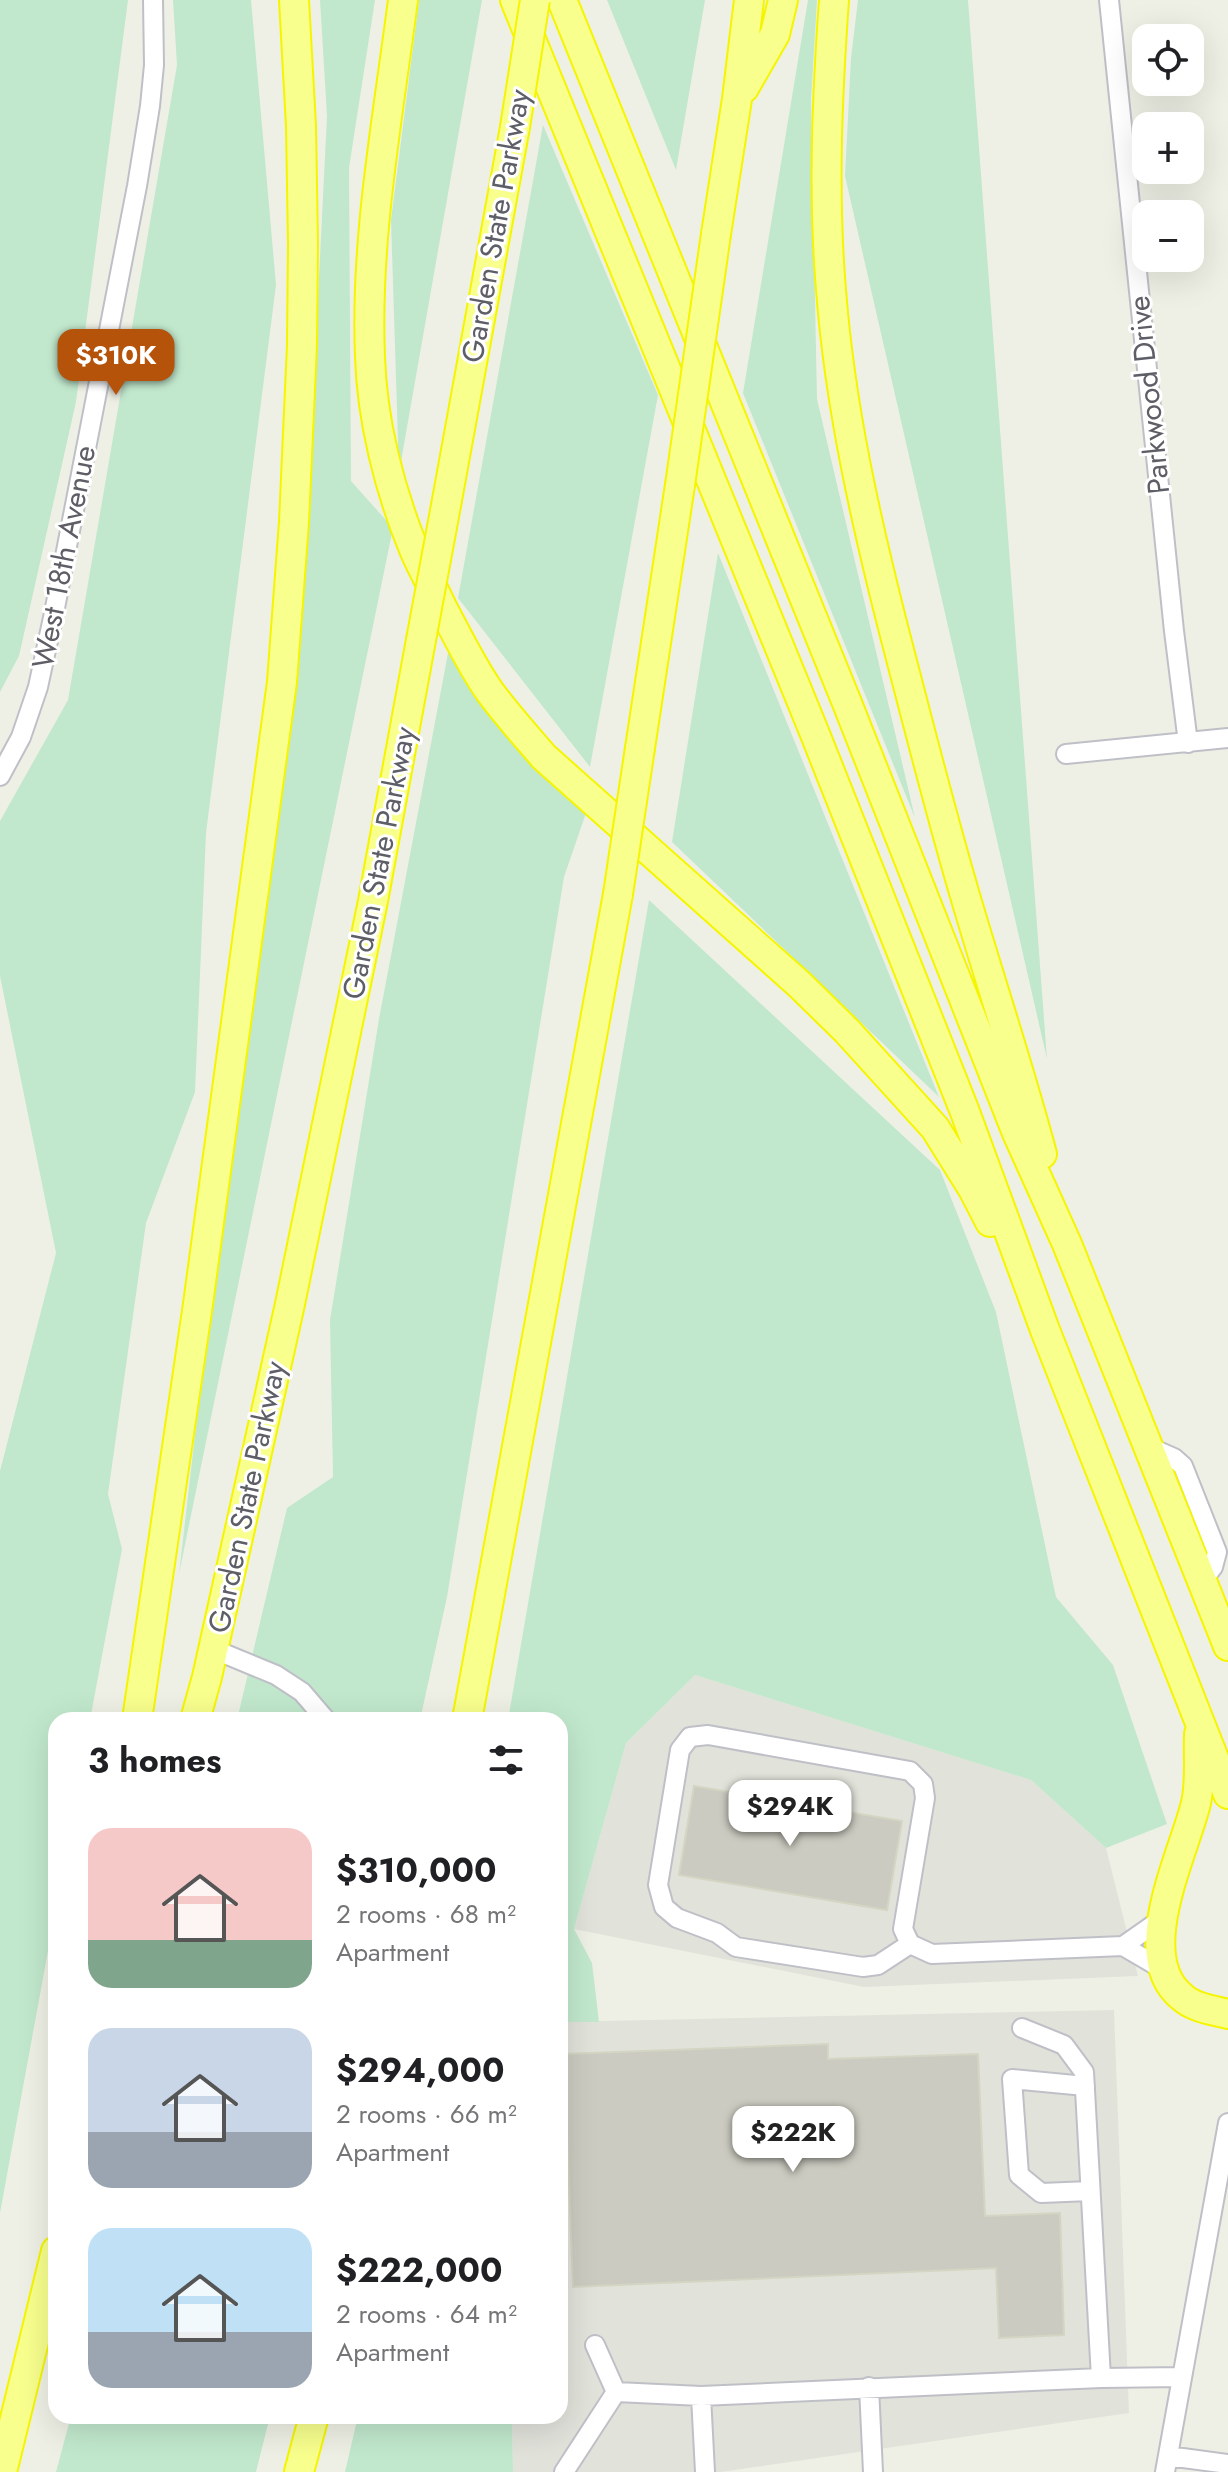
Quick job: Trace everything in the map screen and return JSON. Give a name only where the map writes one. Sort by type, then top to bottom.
[{"type":"highway","points":[[138,1712],[200,1288],[282,682],[294,522],[302,345],[301,126],[294,0]]},
{"type":"highway","points":[[403,0],[375,221],[369,312],[374,402],[384,454],[413,548],[457,636],[488,689],[544,757],[799,984],[847,1031],[935,1128],[973,1189],[1045,1330]]},
{"type":"highway","points":[[515,0],[821,748],[1228,1794]]},
{"type":"highway","name":"Garden State Parkway","points":[[197,1712],[290,1304],[370,917],[515,127],[535,0]]},
{"type":"highway","points":[[562,0],[847,703],[1017,1133],[1067,1244],[1202,1581],[1226,1631]]},
{"type":"highway","points":[[468,1712],[618,894],[737,99],[749,0]]},
{"type":"highway","points":[[737,99],[775,34],[783,0]]},
{"type":"highway","points":[[834,0],[828,75],[827,227],[831,292],[848,423],[875,555],[916,718],[1067,1244]]},
{"type":"highway","points":[[1199,1725],[1197,1800],[1170,1887],[1163,1918],[1161,1958],[1164,1970],[1181,1997],[1193,2004],[1228,2014]]},
{"type":"highway","points":[[2,2472],[48,2284]]},
{"type":"highway","points":[[299,2472],[312,2424]]},
{"type":"street","name":"West 18th Avenue","points":[[0,776],[21,737],[38,687],[54,613],[143,146],[154,65],[153,0]]},
{"type":"street","name":"Parkwood Drive","points":[[1109,0],[1188,743]]},
{"type":"street","points":[[1066,754],[1228,738]]},
{"type":"street","points":[[1149,1447],[1174,1458],[1183,1466],[1222,1551],[1202,1581]]},
{"type":"street","points":[[213,1649],[276,1675],[302,1692],[319,1712]]},
{"type":"street","points":[[910,1944],[878,1965],[863,1967],[736,1947],[717,1933],[677,1918],[664,1907],[658,1885],[680,1750],[690,1737],[708,1735],[910,1771],[923,1784],[925,1798],[903,1929],[910,1944],[932,1954],[1123,1946],[1163,1918]]},
{"type":"street","points":[[1123,1946],[1164,1970]]},
{"type":"street","points":[[1022,2028],[1064,2045],[1084,2072],[1101,2378]]},
{"type":"street","points":[[1085,2086],[1012,2079],[1019,2175],[1041,2193],[1090,2191]]},
{"type":"street","points":[[1228,2123],[1166,2464],[1228,2464]]},
{"type":"street","points":[[595,2345],[616,2392]]},
{"type":"street","points":[[616,2392],[701,2396],[1182,2377]]},
{"type":"street","points":[[869,2387],[873,2472]]},
{"type":"street","points":[[564,2472],[616,2392]]},
{"type":"street","points":[[701,2396],[705,2472]]},
{"type":"shaded area","points":[[695,1675],[1031,1780],[1106,1848],[1138,1976],[864,1987],[574,1929],[626,1743]]},
{"type":"shaded area","points":[[1114,2010],[1129,2413],[721,2472],[513,2472],[512,2424],[568,2424],[568,2022]]},
{"type":"green space","points":[[0,0],[128,0],[76,402],[19,656],[0,692]]},
{"type":"green space","points":[[173,0],[251,0],[276,285],[206,833],[195,1092],[146,1223],[108,1494],[122,1549],[91,1712],[48,1712],[48,1951],[0,2213],[0,1471],[56,1253],[0,976],[0,821],[68,700],[177,65]]},
{"type":"green space","points":[[320,0],[375,0],[349,168],[351,481],[393,528],[179,1574],[312,419],[327,116]]},
{"type":"green space","points":[[419,0],[482,0],[399,473],[391,220]]},
{"type":"green space","points":[[607,0],[705,0],[676,170]]},
{"type":"green space","points":[[808,0],[817,0],[811,100],[817,399],[915,818],[743,393]]},
{"type":"green space","points":[[858,0],[968,0],[1047,1059],[845,176],[851,58]]},
{"type":"green space","points":[[543,125],[658,395],[590,767],[458,598]]},
{"type":"green space","points":[[718,553],[939,1097],[672,842]]},
{"type":"green space","points":[[449,648],[534,768],[586,813],[564,877],[447,1597],[422,1712],[239,1712],[287,1508],[333,1477],[330,1320],[379,1019]]},
{"type":"green space","points":[[649,900],[940,1170],[996,1312],[1056,1597],[1113,1665],[1167,1824],[1106,1848],[1031,1780],[695,1675],[626,1743],[574,1929],[592,1963],[599,2022],[568,2022],[568,1712],[509,1712]]},
{"type":"green space","points":[[69,2424],[268,2424],[256,2472],[56,2472]]},
{"type":"green space","points":[[356,2424],[512,2424],[513,2472],[345,2472]]},
{"type":"building","points":[[694,1786],[902,1821],[887,1910],[679,1875]]},
{"type":"building","points":[[828,2044],[828,2059],[978,2054],[985,2216],[1060,2213],[1064,2335],[999,2338],[996,2268],[573,2287],[568,2054]]}]
